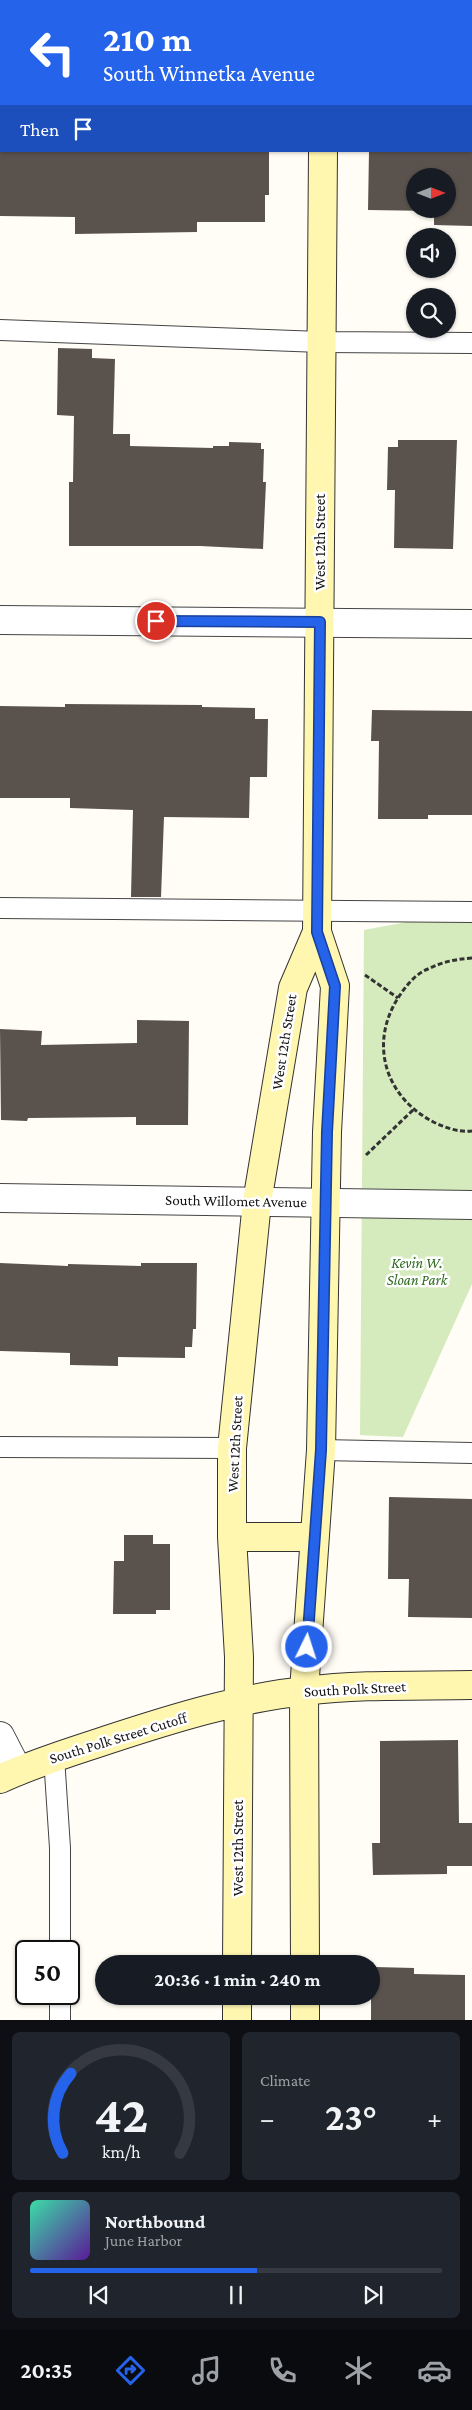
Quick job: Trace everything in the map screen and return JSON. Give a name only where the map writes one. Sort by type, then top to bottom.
[{"type":"main road","name":"West 12th Street","points":[[305,1955],[304,1691],[321,1450],[326,1202],[335,986],[317,922],[323,152]]},
{"type":"main road","name":"West 12th Street","points":[[238,1955],[239,1657],[232,1537],[232,1448],[257,1202],[293,988],[317,922]]},
{"type":"main road","points":[[232,1537],[314,1538]]},
{"type":"main road","name":"South Polk Street","points":[[238,1703],[304,1691],[344,1687],[472,1685]]},
{"type":"main road","name":"South Polk Street Cutoff","points":[[9,1775],[54,1757],[153,1725],[238,1703]]},
{"type":"main road","points":[[237,2005],[237,2020]]},
{"type":"main road","points":[[305,2005],[305,2020]]},
{"type":"street","points":[[0,620],[472,624]]},
{"type":"street","name":"South Willomet Avenue","points":[[0,1198],[472,1205]]},
{"type":"street","points":[[0,1736],[9,1775]]},
{"type":"lane","points":[[0,330],[321,342],[472,343]]},
{"type":"lane","points":[[0,908],[317,922],[472,912]]},
{"type":"lane","points":[[0,1447],[232,1448]]},
{"type":"lane","points":[[321,1450],[472,1453]]},
{"type":"lane","points":[[54,1757],[60,1848],[60,1940]]},
{"type":"lane","points":[[60,2005],[60,2020]]},
{"type":"path","points":[[472,958],[452,959],[426,969],[405,986],[390,1010],[384,1036],[385,1064],[395,1089],[413,1110],[438,1125],[472,1130]]},
{"type":"path","points":[[363,974],[398,998]]},
{"type":"path","points":[[366,1155],[413,1110]]},
{"type":"green space","name":"Kevin W. Sloan Park","points":[[472,910],[472,1284],[403,1437],[360,1435],[364,930]]},
{"type":"building","points":[[0,152],[269,152],[269,195],[265,195],[265,222],[197,222],[197,232],[75,234],[75,217],[0,216]]},
{"type":"building","points":[[369,152],[472,152],[472,226],[434,225],[434,218],[456,218],[456,168],[406,168],[406,211],[368,210]]},
{"type":"building","points":[[58,348],[92,349],[92,358],[115,359],[113,434],[130,434],[130,446],[213,448],[213,446],[229,446],[229,442],[261,443],[261,449],[264,449],[263,482],[266,482],[263,549],[200,546],[69,546],[69,482],[73,482],[74,416],[57,415]]},
{"type":"building","points":[[398,440],[457,440],[453,549],[394,548],[395,490],[387,490],[388,447],[398,447]]},
{"type":"building","points":[[65,704],[202,705],[202,707],[255,708],[255,719],[268,719],[267,777],[250,777],[249,818],[164,817],[161,897],[131,897],[133,810],[70,808],[70,798],[0,798],[0,706],[65,707]]},
{"type":"building","points":[[372,710],[472,711],[472,815],[428,815],[428,819],[378,819],[379,741],[371,741]]},
{"type":"building","points":[[137,1020],[189,1021],[188,1125],[136,1125],[136,1117],[28,1118],[27,1121],[1,1120],[0,1029],[42,1031],[41,1045],[137,1043]]},
{"type":"building","points":[[0,1263],[68,1266],[68,1264],[141,1266],[141,1263],[197,1263],[196,1329],[193,1329],[192,1347],[185,1347],[185,1358],[118,1357],[118,1366],[70,1365],[70,1353],[0,1351]]},
{"type":"building","points":[[389,1497],[472,1499],[472,1618],[408,1617],[409,1579],[388,1579]]},
{"type":"building","points":[[124,1535],[153,1535],[153,1544],[170,1544],[170,1610],[156,1610],[156,1614],[113,1614],[114,1561],[124,1561]]},
{"type":"building","points":[[458,1740],[459,1823],[472,1823],[472,1866],[447,1866],[447,1874],[373,1875],[372,1843],[380,1843],[380,1741]]},
{"type":"building","points":[[380,1967],[414,1968],[414,1974],[465,1975],[465,2020],[371,2020],[371,2005],[380,2005]]},
{"type":"route","points":[[156,621],[320,622],[317,932],[335,986],[327,1132],[321,1450],[307,1647]]}]
